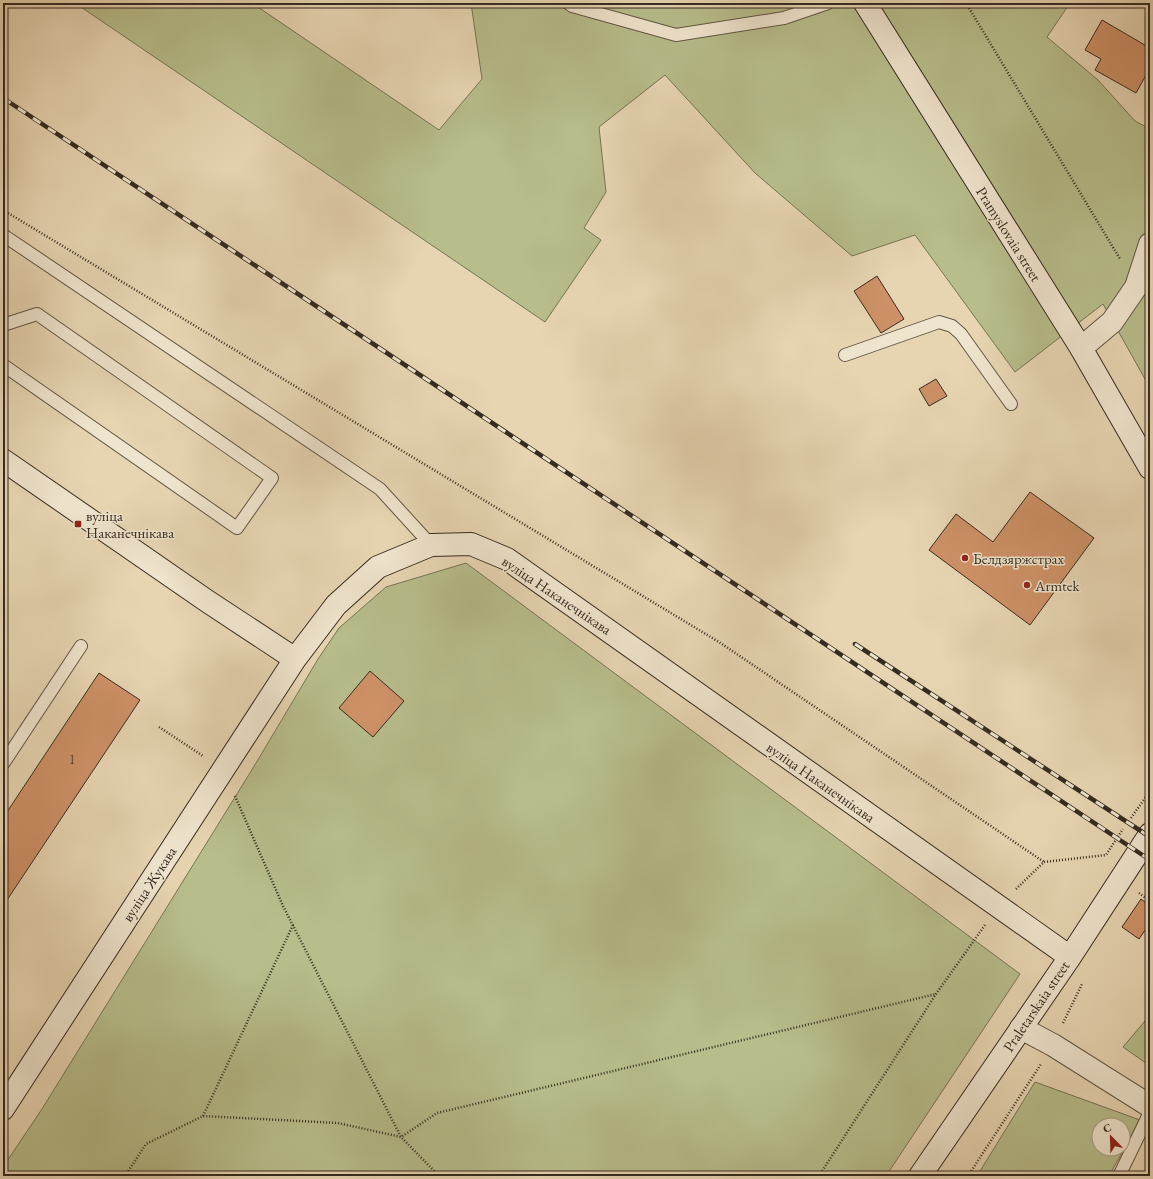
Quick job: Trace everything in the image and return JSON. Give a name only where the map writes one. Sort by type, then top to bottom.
[{"type":"main road","name":"Pramyslovaia street","points":[[865,3],[1081,348],[1150,468]]},
{"type":"main road","points":[[1081,348],[1112,322],[1136,288],[1150,244]]},
{"type":"main road","points":[[3,460],[207,601],[295,659]]},
{"type":"main road","name":"вуліца Наканечнікава","points":[[295,659],[336,605],[378,567],[431,545],[470,544],[507,559],[997,907],[1070,957]]},
{"type":"main road","name":"вуліца Жукава","points":[[3,1109],[295,659]]},
{"type":"main road","name":"Praletarskaia street","points":[[920,1176],[1070,957],[1150,834]]},
{"type":"main road","points":[[1021,1028],[1053,1045],[1150,1106]]},
{"type":"lane","points":[[568,3],[572,6],[676,35],[784,18],[828,3]]},
{"type":"lane","points":[[3,235],[380,489],[431,545]]},
{"type":"lane","points":[[3,325],[37,314],[272,478],[237,528],[3,365]]},
{"type":"lane","points":[[845,355],[939,322],[952,326],[961,334],[1011,404]]},
{"type":"lane","points":[[3,764],[81,646]]},
{"type":"lane","points":[[1119,1176],[1150,1112]]},
{"type":"path","points":[[966,3],[1136,288]]},
{"type":"path","points":[[3,210],[719,642],[1044,862]]},
{"type":"path","points":[[159,726],[223,769],[292,925],[401,1137],[439,1176]]},
{"type":"path","points":[[1128,822],[1150,791]]},
{"type":"path","points":[[819,1176],[936,994],[997,907],[1044,862],[1106,855],[1124,828]]},
{"type":"path","points":[[1138,893],[1150,901]]},
{"type":"path","points":[[203,1116],[292,925]]},
{"type":"path","points":[[125,1176],[146,1144],[203,1116],[338,1123],[401,1137],[437,1114],[936,994]]},
{"type":"green space","points":[[75,3],[252,3],[439,130],[482,79],[471,3],[1070,3],[1047,37],[1098,80],[1135,121],[1150,129],[1150,388],[1103,304],[1015,372],[915,235],[852,256],[755,173],[665,75],[599,127],[606,192],[584,228],[601,240],[545,322]]},
{"type":"green space","points":[[466,563],[1020,974],[886,1176],[3,1176],[3,1167],[42,1109],[253,768],[318,659],[339,628],[386,587]]},
{"type":"green space","points":[[1150,1015],[1150,1066],[1123,1047]]},
{"type":"green space","points":[[1035,1082],[1140,1120],[1131,1136],[1131,1117],[1091,1117],[1091,1157],[1120,1157],[1109,1176],[977,1176]]},
{"type":"building","points":[[1102,20],[1150,48],[1150,68],[1136,93],[1095,70],[1101,59],[1085,50]]},
{"type":"building","points":[[877,276],[904,319],[881,333],[854,291]]},
{"type":"building","points":[[936,379],[947,396],[929,406],[919,389]]},
{"type":"building","points":[[1030,492],[1094,538],[1030,625],[929,550],[956,514],[993,542]]},
{"type":"building","points":[[370,671],[404,701],[373,737],[339,708]]},
{"type":"building","points":[[99,673],[140,700],[3,906],[3,818]]},
{"type":"building","points":[[1141,899],[1150,906],[1150,923],[1139,939],[1122,927]]},
{"type":"railway","points":[[3,98],[1150,860]]},
{"type":"railway","points":[[855,644],[1150,837]]},
{"type":"place","name":"вуліца Наканечнікава","points":[[78,524]]},
{"type":"place","name":"Белдзяржстрах","points":[[965,558]]},
{"type":"place","name":"Armtek","points":[[1027,585]]}]
